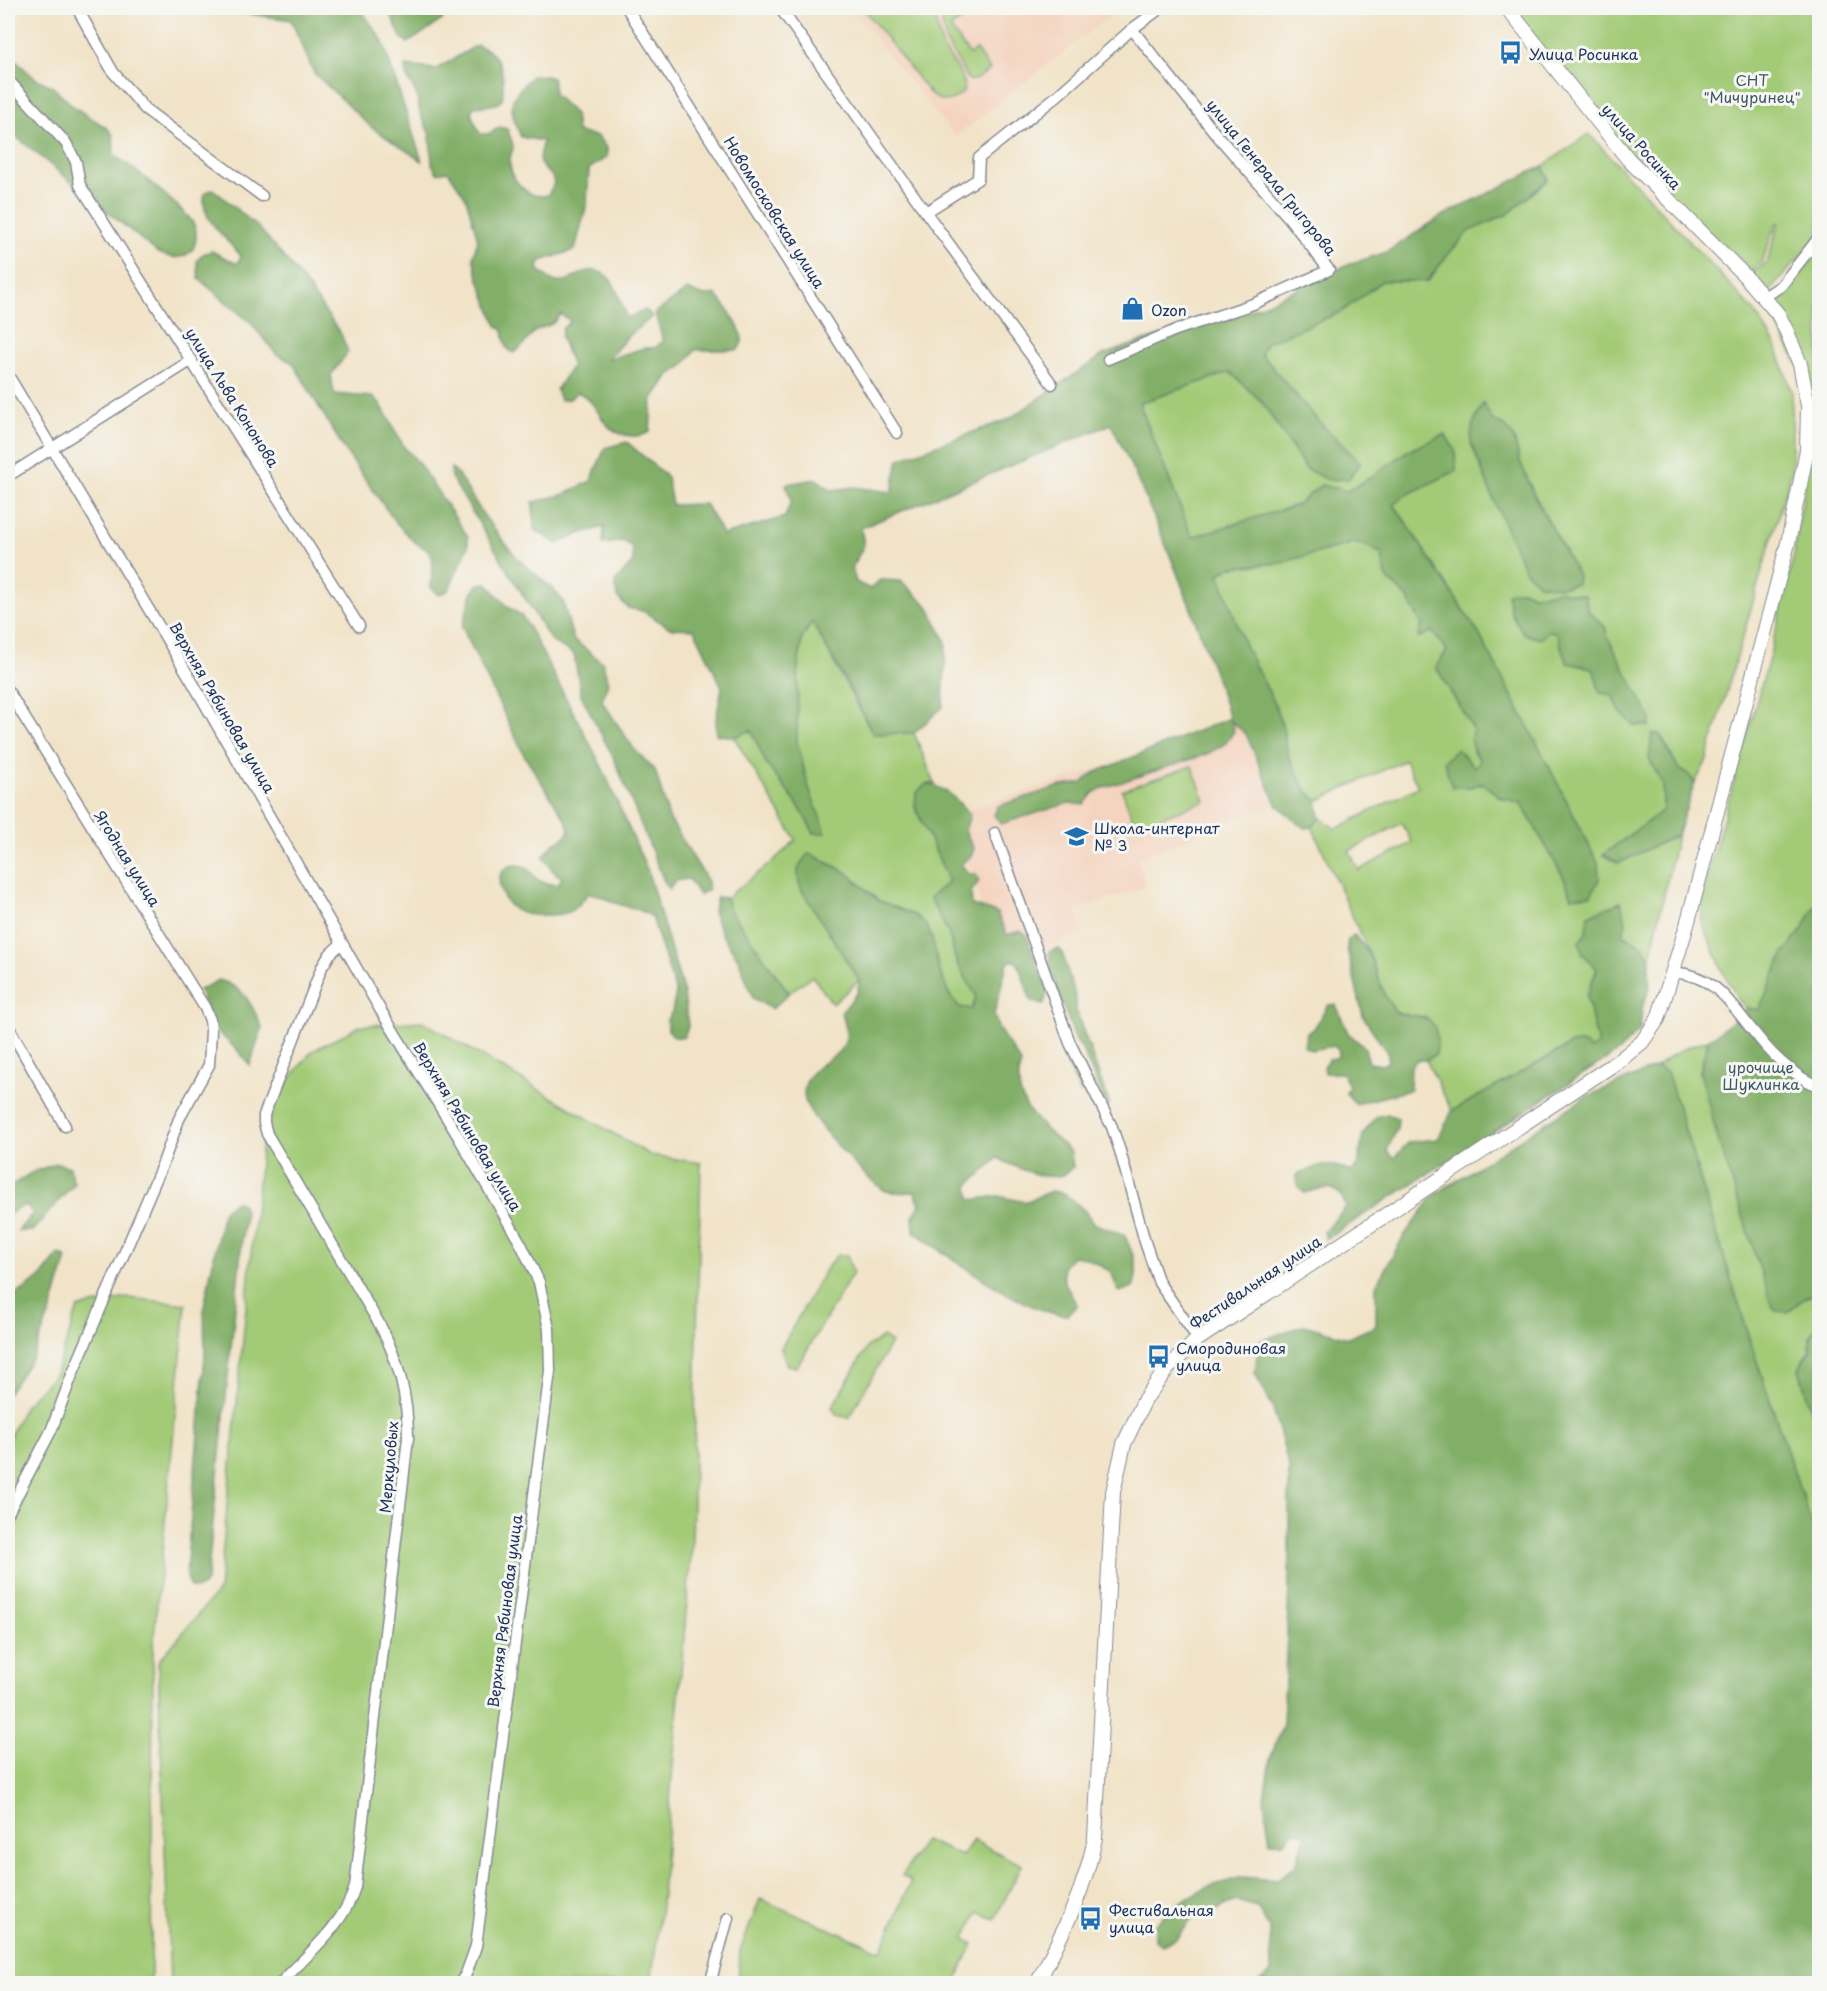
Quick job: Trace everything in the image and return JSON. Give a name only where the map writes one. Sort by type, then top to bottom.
[{"type":"main road","name":"улица Росинка","points":[[1507,8],[1628,159],[1778,314],[1800,364],[1808,406],[1807,450],[1788,543],[1687,925]]},
{"type":"main road","name":"Фестивальная улица","points":[[1037,1983],[1074,1909],[1088,1869],[1095,1839],[1113,1492],[1124,1444],[1145,1399],[1167,1369],[1198,1340],[1620,1060],[1642,1042],[1658,1019],[1687,925]]},
{"type":"street","points":[[78,8],[113,72],[146,109],[262,196]]},
{"type":"street","name":"Новомосковская улица","points":[[627,8],[897,433]]},
{"type":"street","points":[[780,8],[1052,384]]},
{"type":"street","points":[[926,212],[978,179],[979,158],[1057,96],[1132,29],[1161,8]]},
{"type":"street","name":"улица Генерала Григорова","points":[[1108,359],[1176,330],[1253,304],[1329,270],[1289,218],[1215,133],[1132,29]]},
{"type":"street","name":"улица Льва Кононова","points":[[8,80],[66,143],[76,162],[80,185],[359,626]]},
{"type":"street","points":[[1764,297],[1781,286],[1820,237]]},
{"type":"street","points":[[8,476],[192,360]]},
{"type":"street","name":"Верхняя Рябиновая улица","points":[[8,375],[190,678],[381,1011],[521,1244],[539,1282],[549,1329],[549,1377],[476,1946],[466,1974],[459,1983]]},
{"type":"street","name":"Ягодная улица","points":[[8,691],[205,1008],[210,1020],[211,1044],[209,1065],[179,1119],[72,1375],[51,1431],[8,1513]]},
{"type":"street","points":[[995,833],[1070,1043],[1112,1126],[1159,1283],[1198,1340]]},
{"type":"street","name":"Меркуловых","points":[[280,1983],[337,1923],[355,1887],[408,1438],[404,1390],[392,1349],[267,1134],[264,1124],[264,1115],[321,967],[342,943]]},
{"type":"street","points":[[1673,972],[1693,975],[1716,986],[1732,1002],[1774,1055],[1803,1078],[1820,1086]]},
{"type":"street","points":[[8,1026],[65,1126]]},
{"type":"street","points":[[710,1983],[728,1918]]},
{"type":"shaded area","points":[[851,8],[1120,8],[955,137]]},
{"type":"shaded area","name":"Школа-интернат № 3","points":[[1238,720],[1273,805],[1138,858],[1146,887],[1076,910],[1083,934],[999,962],[953,814],[1110,765]]},
{"type":"green space","points":[[229,8],[360,8],[382,40],[422,161],[372,128],[314,73],[291,20],[236,12]]},
{"type":"green space","points":[[388,8],[447,8],[442,20],[408,43],[401,37]]},
{"type":"green space","points":[[863,8],[931,8],[944,49],[963,81],[963,92],[947,101],[931,95]]},
{"type":"green space","points":[[937,8],[956,8],[964,18],[950,28],[969,54],[976,50],[990,69],[977,79],[970,81],[967,78],[945,40],[941,16]]},
{"type":"green space","name":"СНТ \"Мичуринец\"","points":[[1504,8],[1819,8],[1819,236],[1764,297],[1745,276],[1767,263],[1779,223],[1776,224],[1762,262],[1744,274],[1608,132]]},
{"type":"green space","points":[[477,45],[490,52],[499,63],[503,93],[498,103],[473,107],[471,114],[480,134],[488,134],[500,127],[507,129],[513,147],[510,166],[523,189],[535,195],[548,195],[554,183],[552,176],[539,161],[543,141],[521,137],[512,110],[514,98],[532,76],[547,76],[553,79],[554,94],[575,114],[577,132],[598,137],[607,149],[607,157],[589,169],[587,203],[575,250],[540,261],[538,269],[549,279],[557,282],[570,280],[588,271],[602,273],[610,279],[617,291],[627,318],[646,310],[652,317],[627,337],[608,359],[644,348],[655,348],[663,341],[655,313],[687,290],[705,296],[715,294],[736,323],[742,341],[738,350],[695,350],[683,366],[669,375],[652,400],[650,432],[632,436],[613,430],[592,403],[577,392],[570,399],[560,400],[556,390],[572,366],[561,337],[563,328],[571,321],[560,314],[552,324],[534,332],[518,350],[513,353],[506,347],[503,331],[496,324],[478,277],[473,257],[478,240],[466,198],[448,171],[437,173],[432,164],[430,135],[420,113],[416,93],[406,76],[406,66],[435,70]]},
{"type":"green space","points":[[8,54],[35,78],[53,87],[74,107],[107,128],[113,135],[114,155],[152,183],[189,217],[195,227],[196,235],[194,247],[189,253],[178,258],[158,253],[8,130]]},
{"type":"green space","points":[[1589,134],[1754,311],[1775,344],[1792,392],[1792,469],[1706,762],[1695,783],[1688,774],[1679,769],[1660,734],[1649,758],[1663,785],[1663,810],[1603,855],[1619,863],[1677,835],[1650,959],[1643,946],[1589,915],[1584,954],[1597,968],[1587,996],[1598,1044],[1591,1049],[1582,1043],[1571,1044],[1452,1111],[1426,1060],[1436,1054],[1426,1017],[1396,1013],[1385,996],[1369,953],[1312,827],[1320,818],[1336,829],[1418,787],[1405,760],[1317,801],[1305,789],[1288,755],[1283,729],[1274,702],[1245,646],[1219,574],[1230,567],[1280,563],[1353,543],[1365,545],[1381,553],[1387,578],[1408,598],[1422,625],[1419,637],[1432,630],[1447,651],[1436,667],[1473,729],[1473,752],[1480,760],[1475,768],[1471,787],[1482,783],[1500,797],[1521,803],[1564,878],[1572,897],[1598,863],[1479,634],[1394,504],[1404,496],[1370,478],[1347,491],[1321,485],[1297,505],[1192,537],[1139,403],[1230,372],[1262,402],[1306,469],[1360,463],[1318,421],[1261,354],[1266,342],[1341,312],[1382,281],[1428,281],[1469,231],[1508,214],[1548,180],[1543,166]],"holes":[[[1483,404],[1492,420],[1506,427],[1514,438],[1519,459],[1532,490],[1578,576],[1497,508],[1471,443]],[[1522,590],[1587,610],[1605,627],[1621,713],[1613,695],[1593,668],[1567,663],[1556,632],[1548,631]],[[1402,823],[1412,843],[1359,870],[1349,851]]]},
{"type":"green space","points":[[1543,166],[1548,179],[1508,214],[1469,231],[1427,281],[1382,281],[1341,312],[1266,343],[1261,354],[1318,421],[1361,463],[1348,479],[1328,480],[1306,469],[1262,402],[1230,372],[1139,403],[1192,537],[1297,505],[1321,485],[1347,491],[1370,478],[1406,452],[1445,434],[1455,450],[1456,471],[1404,496],[1394,505],[1479,634],[1598,863],[1599,879],[1591,895],[1572,897],[1564,878],[1521,803],[1500,797],[1482,783],[1471,787],[1452,787],[1444,761],[1457,749],[1475,767],[1480,760],[1472,745],[1473,729],[1436,667],[1447,651],[1432,631],[1418,638],[1422,625],[1408,598],[1387,578],[1381,553],[1365,545],[1353,543],[1280,563],[1230,567],[1219,574],[1245,646],[1274,702],[1283,729],[1288,755],[1305,789],[1317,801],[1320,818],[1312,827],[1304,828],[1276,804],[1246,734],[1232,722],[1234,731],[1226,743],[1207,754],[1100,789],[1093,793],[1084,805],[1069,803],[1001,824],[994,815],[998,806],[1061,786],[1082,783],[1094,773],[1227,719],[1230,720],[1176,570],[1111,424],[861,528],[864,545],[852,568],[856,582],[870,589],[880,580],[901,581],[928,606],[946,642],[943,707],[914,733],[873,734],[812,622],[802,638],[798,668],[797,742],[809,789],[826,833],[814,833],[798,805],[767,765],[751,730],[734,737],[716,734],[722,687],[694,629],[670,628],[643,611],[628,608],[617,597],[615,582],[633,562],[632,547],[623,541],[603,544],[604,527],[582,533],[557,544],[534,529],[533,502],[565,494],[591,481],[605,448],[627,442],[667,477],[672,505],[705,504],[723,535],[785,517],[791,501],[786,484],[816,479],[832,490],[853,487],[892,492],[899,459],[1009,419],[1103,355],[1261,306],[1347,265],[1387,252],[1442,216]]},
{"type":"green space","points":[[213,189],[259,228],[303,280],[341,334],[348,352],[331,375],[334,394],[372,397],[380,403],[404,447],[417,461],[468,537],[468,547],[448,591],[439,595],[431,587],[433,559],[429,551],[413,541],[394,520],[344,449],[293,363],[276,354],[251,323],[199,279],[197,261],[203,254],[212,251],[237,264],[241,256],[215,228],[206,211],[205,193]]},
{"type":"green space","points":[[1819,250],[1819,899],[1802,930],[1784,953],[1759,1010],[1746,1008],[1738,999],[1723,972],[1702,922],[1701,897],[1770,655],[1794,555],[1810,453],[1804,376],[1765,302],[1790,287]]},
{"type":"green space","points":[[1483,403],[1492,420],[1506,427],[1514,438],[1519,459],[1535,497],[1578,576],[1577,584],[1559,587],[1539,584],[1526,572],[1471,443],[1472,426]]},
{"type":"green space","points":[[451,468],[517,558],[554,590],[563,601],[573,639],[603,663],[608,682],[602,701],[634,749],[655,770],[669,818],[707,880],[708,890],[699,895],[689,879],[675,881],[669,889],[664,881],[615,761],[581,695],[574,654],[551,641],[451,477]]},
{"type":"green space","points":[[487,583],[506,605],[522,616],[532,633],[601,765],[647,869],[684,994],[688,1026],[684,1037],[675,1037],[668,1030],[667,1020],[672,1012],[676,993],[652,917],[589,893],[569,912],[558,915],[534,915],[520,912],[508,904],[504,897],[500,876],[509,866],[522,865],[540,881],[558,885],[562,877],[554,872],[543,857],[554,843],[563,839],[569,831],[567,822],[525,757],[462,627],[472,593],[477,585]]},
{"type":"green space","points":[[1522,590],[1533,595],[1560,591],[1586,596],[1587,610],[1605,627],[1607,636],[1651,719],[1650,726],[1635,726],[1621,713],[1613,695],[1600,693],[1593,668],[1567,663],[1556,632],[1548,631],[1540,639],[1524,634],[1511,613],[1507,593]]},
{"type":"green space","points":[[812,622],[873,734],[914,733],[935,784],[926,784],[915,807],[949,881],[930,899],[949,934],[956,961],[976,996],[972,1009],[959,1007],[950,996],[939,970],[932,938],[916,916],[878,900],[846,872],[801,889],[859,980],[833,1004],[812,976],[789,993],[729,909],[726,898],[796,840],[734,737],[751,730],[767,765],[798,805],[814,833],[825,832],[809,789],[797,742],[798,668],[802,638]]},
{"type":"green space","points":[[1652,734],[1659,734],[1679,769],[1688,774],[1695,783],[1677,835],[1619,863],[1603,855],[1663,810],[1663,785],[1649,758]]},
{"type":"green space","points":[[1192,766],[1205,801],[1135,826],[1122,790]]},
{"type":"green space","points":[[926,784],[945,791],[970,815],[965,831],[974,849],[971,856],[961,864],[969,874],[976,874],[979,881],[971,892],[972,905],[997,913],[1007,935],[1020,931],[1026,934],[1048,992],[1043,1005],[1031,1001],[1018,963],[1012,960],[1007,964],[994,1014],[998,1028],[1021,1063],[1019,1078],[1024,1103],[1040,1124],[1071,1152],[1073,1167],[1062,1175],[1047,1176],[1029,1172],[998,1158],[968,1186],[971,1200],[998,1196],[1025,1202],[1051,1191],[1064,1193],[1085,1211],[1093,1223],[1125,1236],[1135,1261],[1136,1273],[1133,1287],[1119,1292],[1110,1271],[1086,1258],[1072,1256],[1063,1268],[1064,1282],[1077,1305],[1067,1315],[1032,1306],[1013,1297],[975,1274],[914,1231],[913,1217],[920,1205],[915,1192],[891,1192],[876,1184],[827,1134],[805,1100],[805,1088],[810,1076],[841,1049],[846,1040],[846,1029],[841,1013],[858,992],[859,980],[801,889],[798,870],[809,853],[846,872],[878,900],[916,916],[926,925],[932,938],[939,970],[950,996],[959,1007],[972,1009],[976,996],[956,961],[949,934],[930,898],[949,881],[915,807],[916,793]]},
{"type":"green space","points":[[717,897],[726,898],[729,909],[789,993],[772,1009],[753,998],[738,958],[722,935],[713,911]]},
{"type":"green space","name":"урочище Шуклинка","points":[[1819,899],[1819,1291],[1803,1299],[1787,1312],[1776,1311],[1772,1306],[1718,1139],[1700,1072],[1708,1040],[1746,1008],[1759,1010],[1784,953],[1802,930]]},
{"type":"green space","points":[[1621,902],[1626,923],[1623,935],[1643,946],[1650,959],[1650,987],[1642,1008],[1640,1030],[1619,1051],[1326,1239],[1324,1232],[1346,1207],[1343,1199],[1339,1193],[1330,1188],[1304,1193],[1297,1185],[1297,1175],[1324,1165],[1351,1172],[1358,1165],[1363,1134],[1376,1117],[1387,1114],[1398,1118],[1397,1129],[1387,1150],[1394,1158],[1409,1142],[1438,1139],[1452,1111],[1571,1044],[1582,1043],[1591,1049],[1598,1044],[1587,996],[1597,969],[1583,954],[1579,942],[1586,933],[1589,915]]},
{"type":"green space","points":[[1354,935],[1369,953],[1385,996],[1396,1013],[1429,1021],[1434,1025],[1437,1041],[1436,1054],[1426,1060],[1417,1060],[1411,1066],[1410,1090],[1356,1104],[1346,1093],[1349,1086],[1342,1073],[1325,1073],[1324,1065],[1329,1059],[1337,1058],[1339,1051],[1334,1046],[1311,1050],[1304,1046],[1307,1032],[1314,1029],[1328,1005],[1336,1005],[1348,1033],[1365,1048],[1369,1063],[1382,1065],[1388,1062],[1388,1054],[1363,1016],[1347,948],[1348,940]]},
{"type":"green space","points":[[1058,948],[1062,952],[1076,999],[1076,1011],[1109,1103],[1107,1106],[1081,1047],[1076,1041],[1051,971],[1049,952]]},
{"type":"green space","points":[[219,980],[241,992],[251,1005],[262,1028],[250,1065],[210,1024],[199,990]]},
{"type":"green space","points":[[422,1021],[650,1155],[701,1163],[692,1543],[661,1905],[651,1983],[170,1983],[158,1662],[219,1590],[265,1110],[312,1051],[360,1026]]},
{"type":"green space","points":[[1708,1040],[1700,1072],[1787,1312],[1803,1299],[1819,1291],[1819,1323],[1810,1336],[1810,1351],[1799,1369],[1819,1436],[1819,1546],[1751,1344],[1667,1072],[1656,1067],[1680,1050]]},
{"type":"green space","points":[[1064,1053],[1068,1054],[1085,1090],[1084,1093],[1080,1092]]},
{"type":"green space","points":[[1656,1067],[1667,1072],[1751,1344],[1819,1546],[1819,1983],[1257,1983],[1271,1973],[1270,1930],[1257,1907],[1237,1901],[1214,1912],[1194,1917],[1176,1939],[1162,1945],[1155,1940],[1155,1925],[1171,1908],[1208,1887],[1242,1877],[1276,1880],[1295,1866],[1306,1835],[1295,1831],[1283,1842],[1270,1842],[1264,1799],[1270,1759],[1283,1724],[1289,1587],[1289,1467],[1273,1408],[1255,1373],[1259,1341],[1304,1325],[1348,1338],[1376,1326],[1376,1285],[1404,1236],[1434,1195],[1586,1097]]},
{"type":"green space","points":[[57,1163],[70,1167],[74,1184],[32,1231],[18,1231],[33,1213],[26,1205],[16,1209],[8,1216],[8,1188],[31,1173]]},
{"type":"green space","points":[[235,1201],[242,1204],[245,1212],[207,1580],[197,1589],[190,1587],[186,1573],[205,1355],[204,1307],[223,1211]]},
{"type":"green space","points":[[59,1254],[67,1258],[52,1308],[32,1358],[8,1393],[8,1347],[12,1343],[8,1332],[16,1315],[8,1308],[8,1289],[17,1294],[40,1278]]},
{"type":"green space","points":[[837,1255],[847,1255],[853,1273],[797,1367],[787,1365],[781,1348],[825,1270]]},
{"type":"green space","points":[[127,1298],[186,1304],[153,1647],[151,1983],[8,1983],[8,1440],[25,1405],[56,1373],[78,1308]]},
{"type":"green space","points":[[1819,1323],[1819,1436],[1799,1369],[1810,1351],[1810,1336]]},
{"type":"green space","points":[[883,1337],[891,1343],[849,1418],[837,1415],[832,1407],[868,1346]]},
{"type":"green space","points":[[924,1840],[962,1856],[973,1840],[1022,1865],[995,1919],[978,1912],[964,1940],[973,1944],[955,1983],[738,1983],[740,1951],[760,1899],[881,1951],[911,1881],[902,1876]]},
{"type":"place","name":"Улица Росинка","points":[[1511,53]]},
{"type":"place","name":"Ozon","points":[[1133,309]]},
{"type":"place","name":"Школа-интернат № 3","points":[[1076,836]]},
{"type":"place","name":"Смородиновая улица","points":[[1158,1356]]},
{"type":"place","name":"Фестивальная улица","points":[[1091,1918]]}]
